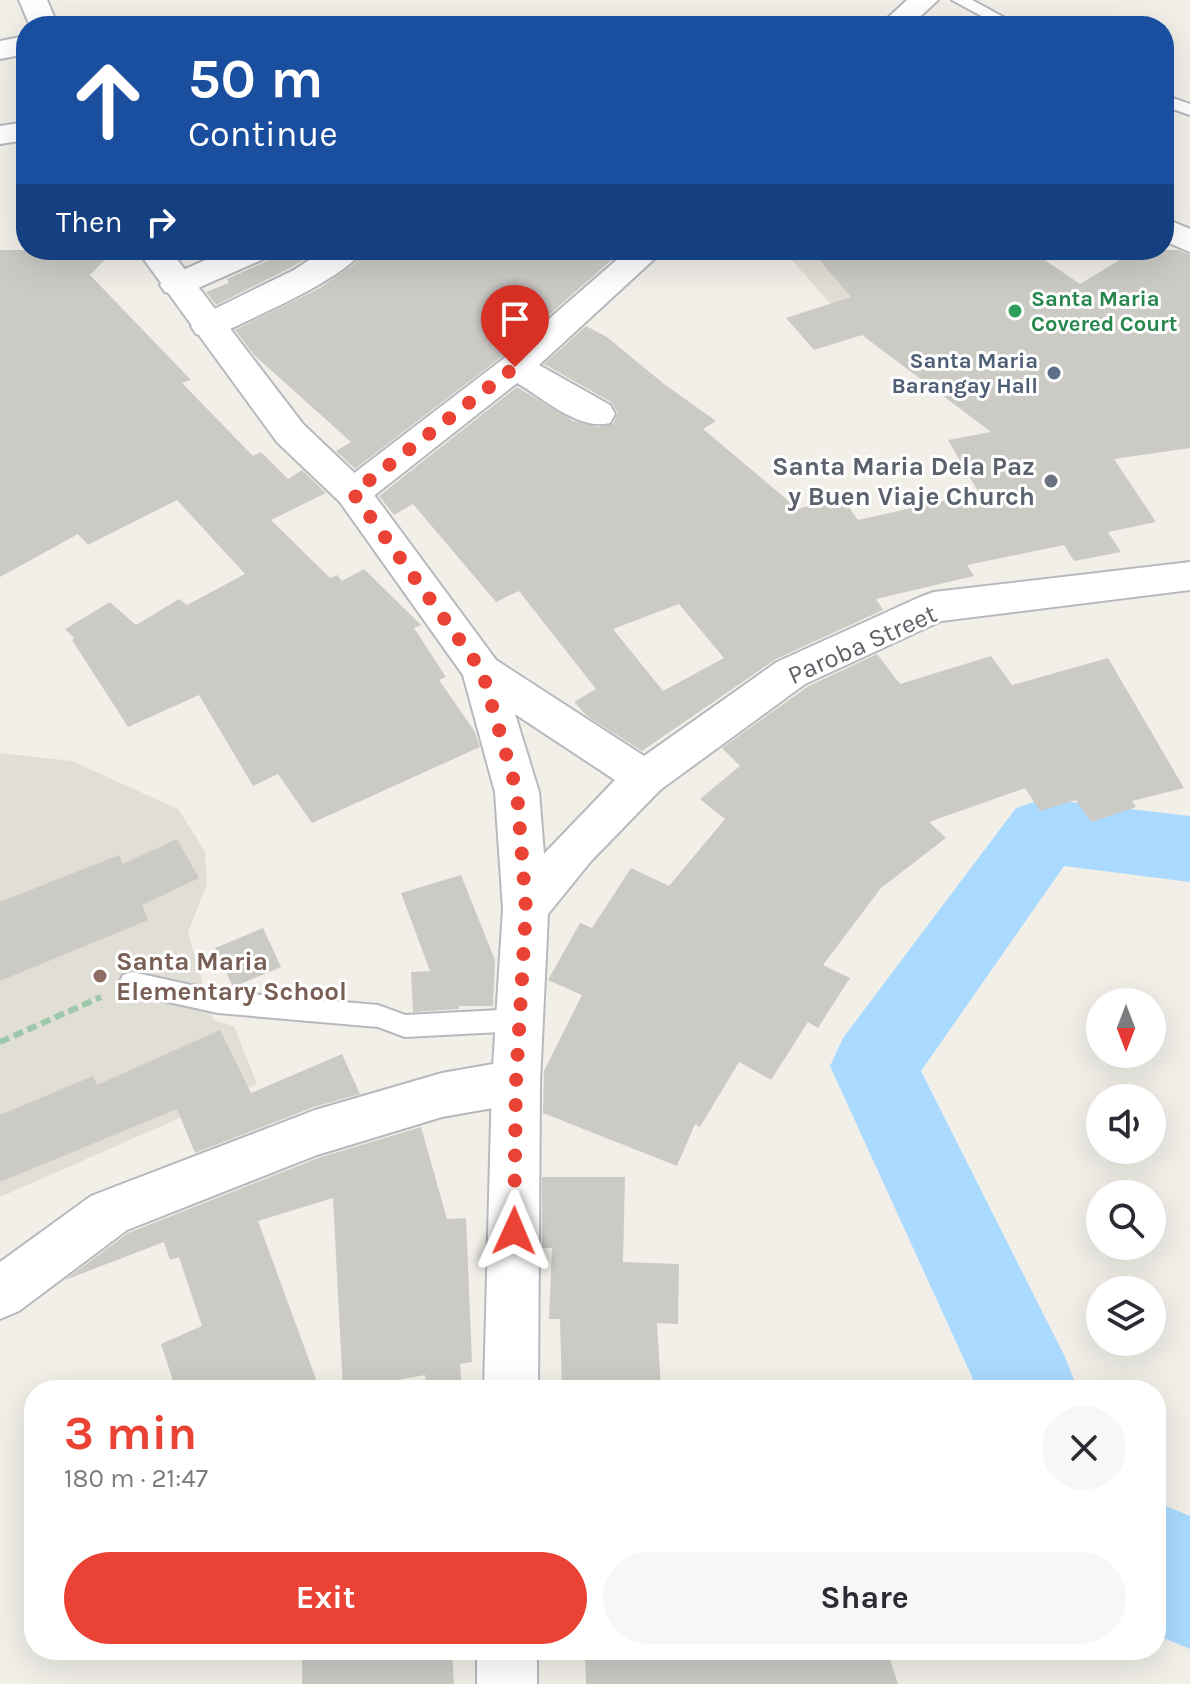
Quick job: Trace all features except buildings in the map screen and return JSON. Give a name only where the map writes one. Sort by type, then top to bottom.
[{"type":"street","points":[[905,16],[924,0]]},
{"type":"street","points":[[160,260],[290,433],[353,493],[482,671],[517,792],[526,909],[516,1082],[511,1380]]},
{"type":"street","points":[[177,285],[233,260]]},
{"type":"street","points":[[208,326],[306,277],[332,260]]},
{"type":"street","points":[[353,493],[515,367],[637,260]]},
{"type":"street","points":[[515,367],[597,414]]},
{"type":"street","name":"Paroba Street","points":[[526,909],[575,848],[645,778],[791,673],[934,607],[1190,576]]},
{"type":"street","points":[[482,671],[645,778]]},
{"type":"street","points":[[0,1293],[109,1213],[315,1133],[442,1095],[516,1082]]},
{"type":"street","points":[[507,1660],[507,1684]]},
{"type":"lane","points":[[960,0],[992,16]]},
{"type":"lane","points":[[132,983],[218,1002],[378,1016],[405,1026],[520,1020]]},
{"type":"path","points":[[0,1042],[132,983]]},
{"type":"shaded area","points":[[792,260],[980,260],[848,324]]},
{"type":"shaded area","name":"Santa Maria Elementary School","points":[[0,753],[72,761],[178,809],[205,851],[207,884],[188,932],[213,1020],[234,1026],[257,1084],[0,1197]]},
{"type":"waterway","points":[[1024,1380],[874,1066],[1044,831],[1190,849]]},
{"type":"waterway","points":[[1166,1566],[1190,1596]]},
{"type":"place","name":"Santa Maria Covered Court","points":[[1015,311]]},
{"type":"place","name":"Santa Maria Barangay Hall","points":[[1054,373]]},
{"type":"place","name":"Santa Maria Dela Paz y Buen Viaje Church","points":[[1051,481]]},
{"type":"place","name":"Santa Maria Elementary School","points":[[100,976]]},
{"type":"route","points":[[514,1231],[516,1082],[526,909],[517,792],[482,671],[353,493],[515,367]]}]
